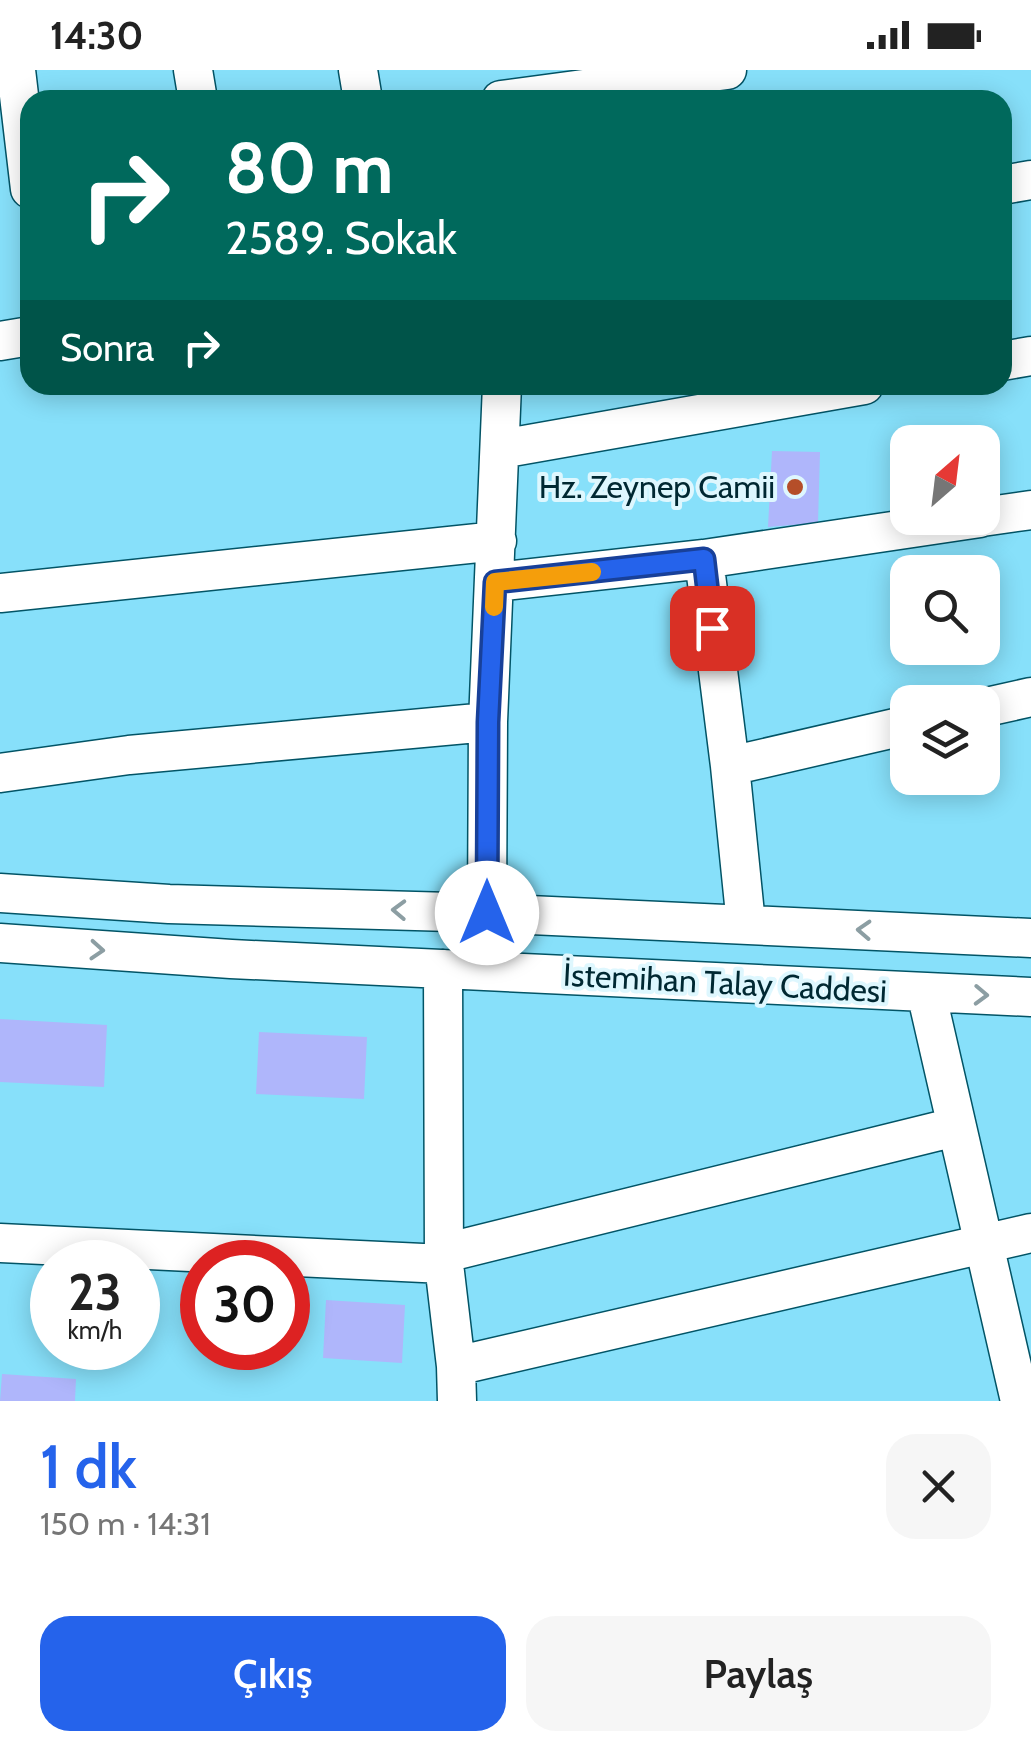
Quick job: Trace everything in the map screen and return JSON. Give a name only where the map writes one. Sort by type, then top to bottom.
[{"type":"street","points":[[16,70],[20,137]]},
{"type":"street","points":[[578,90],[727,70]]},
{"type":"street","points":[[487,913],[488,722],[502,395]]},
{"type":"street","points":[[501,448],[806,395]]},
{"type":"street","points":[[1000,514],[1031,510]]},
{"type":"street","points":[[495,582],[704,559],[890,531]]},
{"type":"street","points":[[0,593],[496,541]]},
{"type":"street","points":[[704,559],[746,924]]},
{"type":"street","points":[[1000,704],[1031,697]]},
{"type":"street","points":[[0,774],[130,755],[488,722]]},
{"type":"street","points":[[730,766],[890,729]]},
{"type":"street","name":"İstemihan Talay Caddesi","points":[[0,892],[169,904],[487,913],[1031,938]]},
{"type":"street","name":"İstemihan Talay Caddesi","points":[[0,944],[231,959],[1031,997]]},
{"type":"street","points":[[443,969],[444,1258],[456,1384],[1031,1233]]},
{"type":"street","points":[[926,992],[1017,1397]]},
{"type":"street","points":[[0,1243],[444,1258],[955,1126]]},
{"type":"building","name":"Hz. Zeynep Camii","points":[[772,451],[820,452],[818,523],[768,527]]},
{"type":"building","points":[[0,1019],[107,1025],[104,1087],[0,1082]]},
{"type":"building","points":[[259,1032],[367,1037],[364,1099],[256,1094]]},
{"type":"building","points":[[326,1300],[405,1305],[402,1363],[323,1358]]},
{"type":"building","points":[[2,1374],[76,1379],[75,1401],[0,1401]]},
{"type":"slow traffic","points":[[494,607],[495,582],[592,572]]},
{"type":"place","name":"Hz. Zeynep Camii","points":[[795,487]]},
{"type":"route","points":[[487,913],[488,722],[495,582],[704,559],[712,628]]}]
